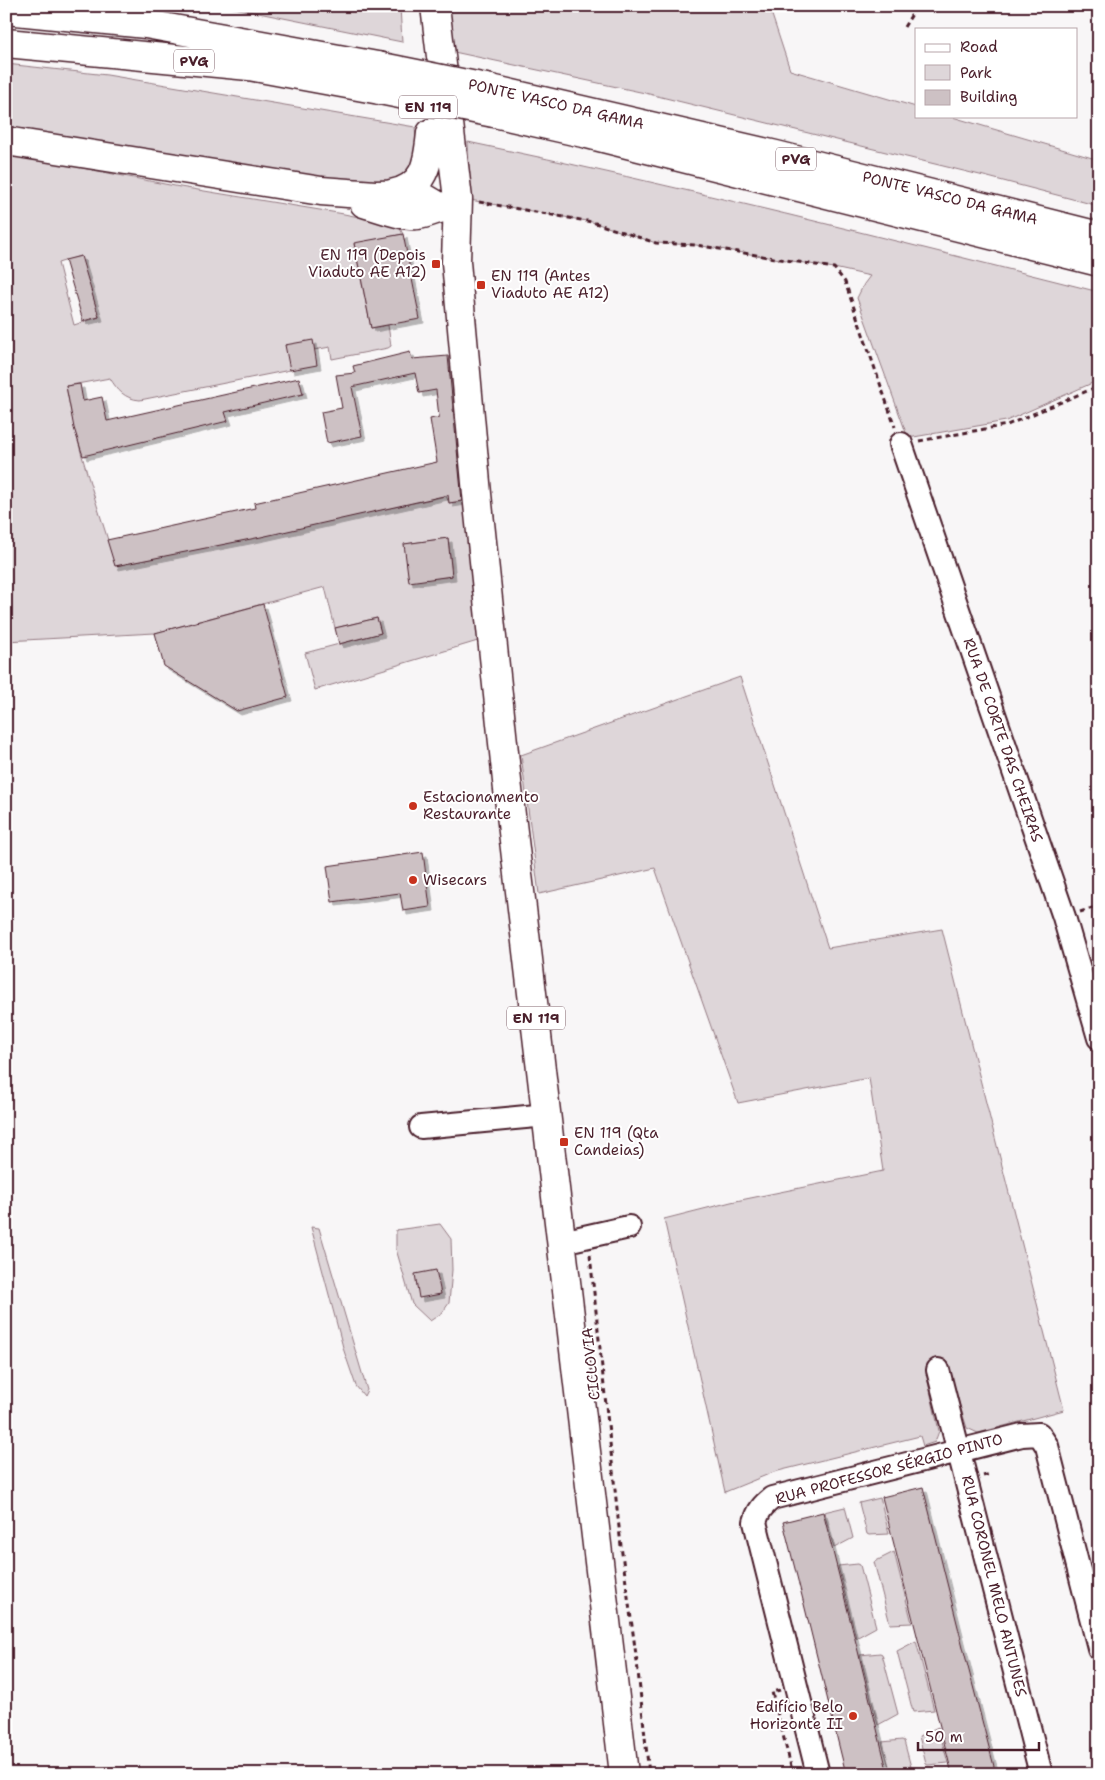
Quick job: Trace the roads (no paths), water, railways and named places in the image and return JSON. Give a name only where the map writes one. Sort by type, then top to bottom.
[{"type":"main road","name":"EN 119","points":[[416,6],[431,133],[452,204]]},
{"type":"main road","name":"EN 119","points":[[435,6],[477,494],[507,781],[624,1774]]},
{"type":"main road","name":"PONTE VASCO DA GAMA","points":[[6,10],[146,24],[378,78],[776,155],[1099,236]]},
{"type":"main road","name":"PONTE VASCO DA GAMA","points":[[6,43],[378,78]]},
{"type":"main road","name":"PONTE VASCO DA GAMA","points":[[492,101],[583,133],[1099,262]]},
{"type":"main road","points":[[386,194],[407,189],[420,177],[428,161],[431,133]]},
{"type":"main road","points":[[6,141],[321,191],[415,216],[452,204]]},
{"type":"main road","points":[[321,191],[418,194],[452,204]]},
{"type":"street","name":"RUA DE CORTE DAS CHEIRAS","points":[[901,444],[1064,917],[1099,1038]]},
{"type":"street","points":[[421,1127],[547,1116]]},
{"type":"street","points":[[562,1242],[628,1227]]},
{"type":"street","name":"RUA CORONEL MELO ANTUNES","points":[[938,1370],[1041,1774]]},
{"type":"street","name":"RUA PROFESSOR SÉRGIO PINTO","points":[[818,1774],[755,1522],[764,1504],[772,1498],[1030,1433],[1039,1434],[1047,1446],[1099,1648]]},
{"type":"place","name":"EN 119 (Depois Viaduto AE A12)","points":[[436,264]]},
{"type":"place","name":"EN 119 (Antes Viaduto AE A12)","points":[[481,285]]},
{"type":"place","name":"Estacionamento Restaurante","points":[[413,806]]},
{"type":"place","name":"Wisecars","points":[[413,880]]},
{"type":"place","name":"EN 119 (Qta Candeias)","points":[[564,1142]]},
{"type":"place","name":"Edifício Belo Horizonte II","points":[[853,1716]]}]
